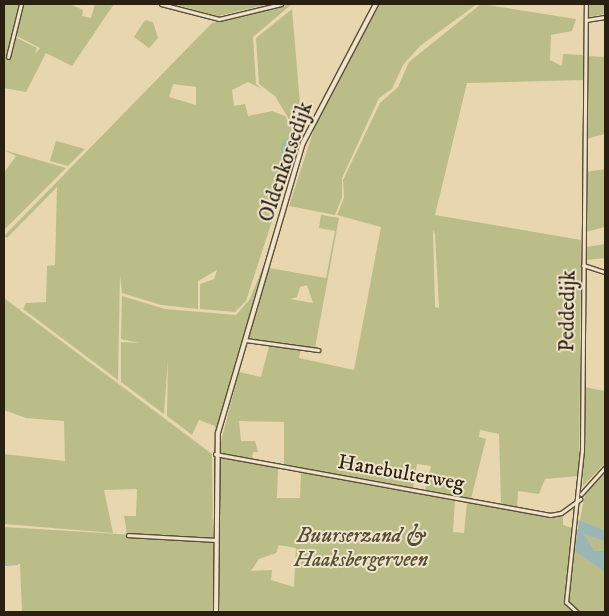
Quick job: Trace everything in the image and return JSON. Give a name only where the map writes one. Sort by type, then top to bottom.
[{"type":"street","points":[[8,57],[21,4]]},
{"type":"street","points":[[161,4],[219,19],[281,4]]},
{"type":"street","name":"Oldenkotsedijk","points":[[216,612],[215,454],[245,340],[305,138],[376,4]]},
{"type":"street","name":"Peddedijk","points":[[577,612],[566,602],[579,498],[586,4]]},
{"type":"street","points":[[586,20],[605,17]]},
{"type":"street","points":[[583,264],[605,272]]},
{"type":"street","points":[[245,340],[318,350]]},
{"type":"street","name":"Hanebulterweg","points":[[215,454],[550,515],[561,513],[579,498],[605,467]]},
{"type":"street","points":[[128,535],[215,540]]},
{"type":"green space","points":[[4,4],[20,4],[7,59],[13,36],[37,48],[35,54],[40,48],[13,34],[22,4],[70,4],[83,10],[82,16],[91,18],[95,4],[114,4],[72,66],[46,53],[26,92],[4,88]]},
{"type":"green space","points":[[172,4],[270,4],[218,16]]},
{"type":"green space","points":[[292,4],[253,37],[256,84],[262,89],[248,82],[232,90],[234,106],[245,104],[248,116],[272,111],[285,116],[298,141],[246,301],[235,312],[200,309],[200,284],[214,279],[217,270],[198,281],[198,309],[161,305],[122,293],[120,275],[118,380],[23,309],[26,303],[46,302],[47,266],[55,265],[57,187],[7,238],[4,236],[212,23]],"holes":[[[173,84],[196,87],[196,105],[169,97]],[[289,138],[291,150],[281,170],[282,154]]]},
{"type":"green space","points":[[380,4],[477,4],[420,46],[403,65],[392,89],[379,98],[342,178],[342,198],[335,215],[289,206],[318,117]]},
{"type":"green space","points":[[481,4],[576,19],[572,31],[551,35],[550,60],[562,66],[563,54],[583,55],[583,80],[467,83],[435,215],[581,240],[579,476],[545,479],[539,494],[518,491],[517,507],[501,504],[499,434],[480,430],[479,437],[486,439],[471,499],[425,490],[431,466],[417,464],[413,488],[284,465],[284,422],[239,421],[241,441],[255,441],[258,452],[253,452],[252,459],[218,453],[239,372],[261,377],[270,343],[301,348],[299,358],[354,370],[381,227],[337,215],[344,198],[343,180],[380,103],[398,87],[409,62]],"holes":[[[433,230],[435,234],[439,308],[435,307]]]},
{"type":"green space","points":[[587,4],[605,4],[605,14],[589,17]]},
{"type":"green space","points":[[292,9],[302,141],[275,96],[259,84],[256,38]]},
{"type":"green space","points":[[145,20],[153,22],[158,38],[149,48],[134,37]]},
{"type":"green space","points":[[587,56],[605,57],[605,134],[586,139]]},
{"type":"green space","points":[[56,141],[85,149],[68,166],[50,161]]},
{"type":"green space","points":[[4,150],[66,168],[4,230],[4,173],[16,156]]},
{"type":"green space","points":[[605,169],[605,227],[586,232],[586,172]]},
{"type":"green space","points":[[321,215],[339,218],[315,348],[248,338],[269,268],[326,278],[335,231],[319,228]],"holes":[[[307,285],[313,303],[290,299],[297,297],[300,287]]]},
{"type":"green space","points":[[605,244],[605,258],[586,260],[586,247]]},
{"type":"green space","points":[[266,259],[216,433],[215,426],[199,420],[192,435],[167,416],[168,359],[164,414],[121,382],[121,342],[139,343],[121,339],[122,296],[165,309],[236,315],[250,299]]},
{"type":"green space","points":[[4,298],[212,454],[213,538],[127,534],[124,516],[136,516],[137,489],[104,490],[113,533],[4,524],[4,454],[65,461],[64,421],[26,418],[4,410]]},
{"type":"green space","points":[[584,387],[605,391],[605,463],[583,486]]},
{"type":"green space","name":"Buurserzand & Haaksbergerveen","points":[[217,457],[278,468],[277,498],[300,498],[301,472],[455,500],[453,532],[464,533],[467,502],[563,515],[563,525],[578,530],[586,489],[605,468],[605,612],[22,612],[20,564],[4,565],[4,527],[217,540]],"holes":[[[279,545],[296,548],[294,587],[271,580],[272,570],[251,571],[259,559],[276,553]]]},
{"type":"water","points":[[289,138],[292,144],[286,169],[280,170],[282,144]]},
{"type":"water","points":[[579,520],[605,531],[605,541],[584,534],[594,551],[605,551],[605,572],[575,551]]},
{"type":"waterway","points":[[4,565],[17,564]]}]
